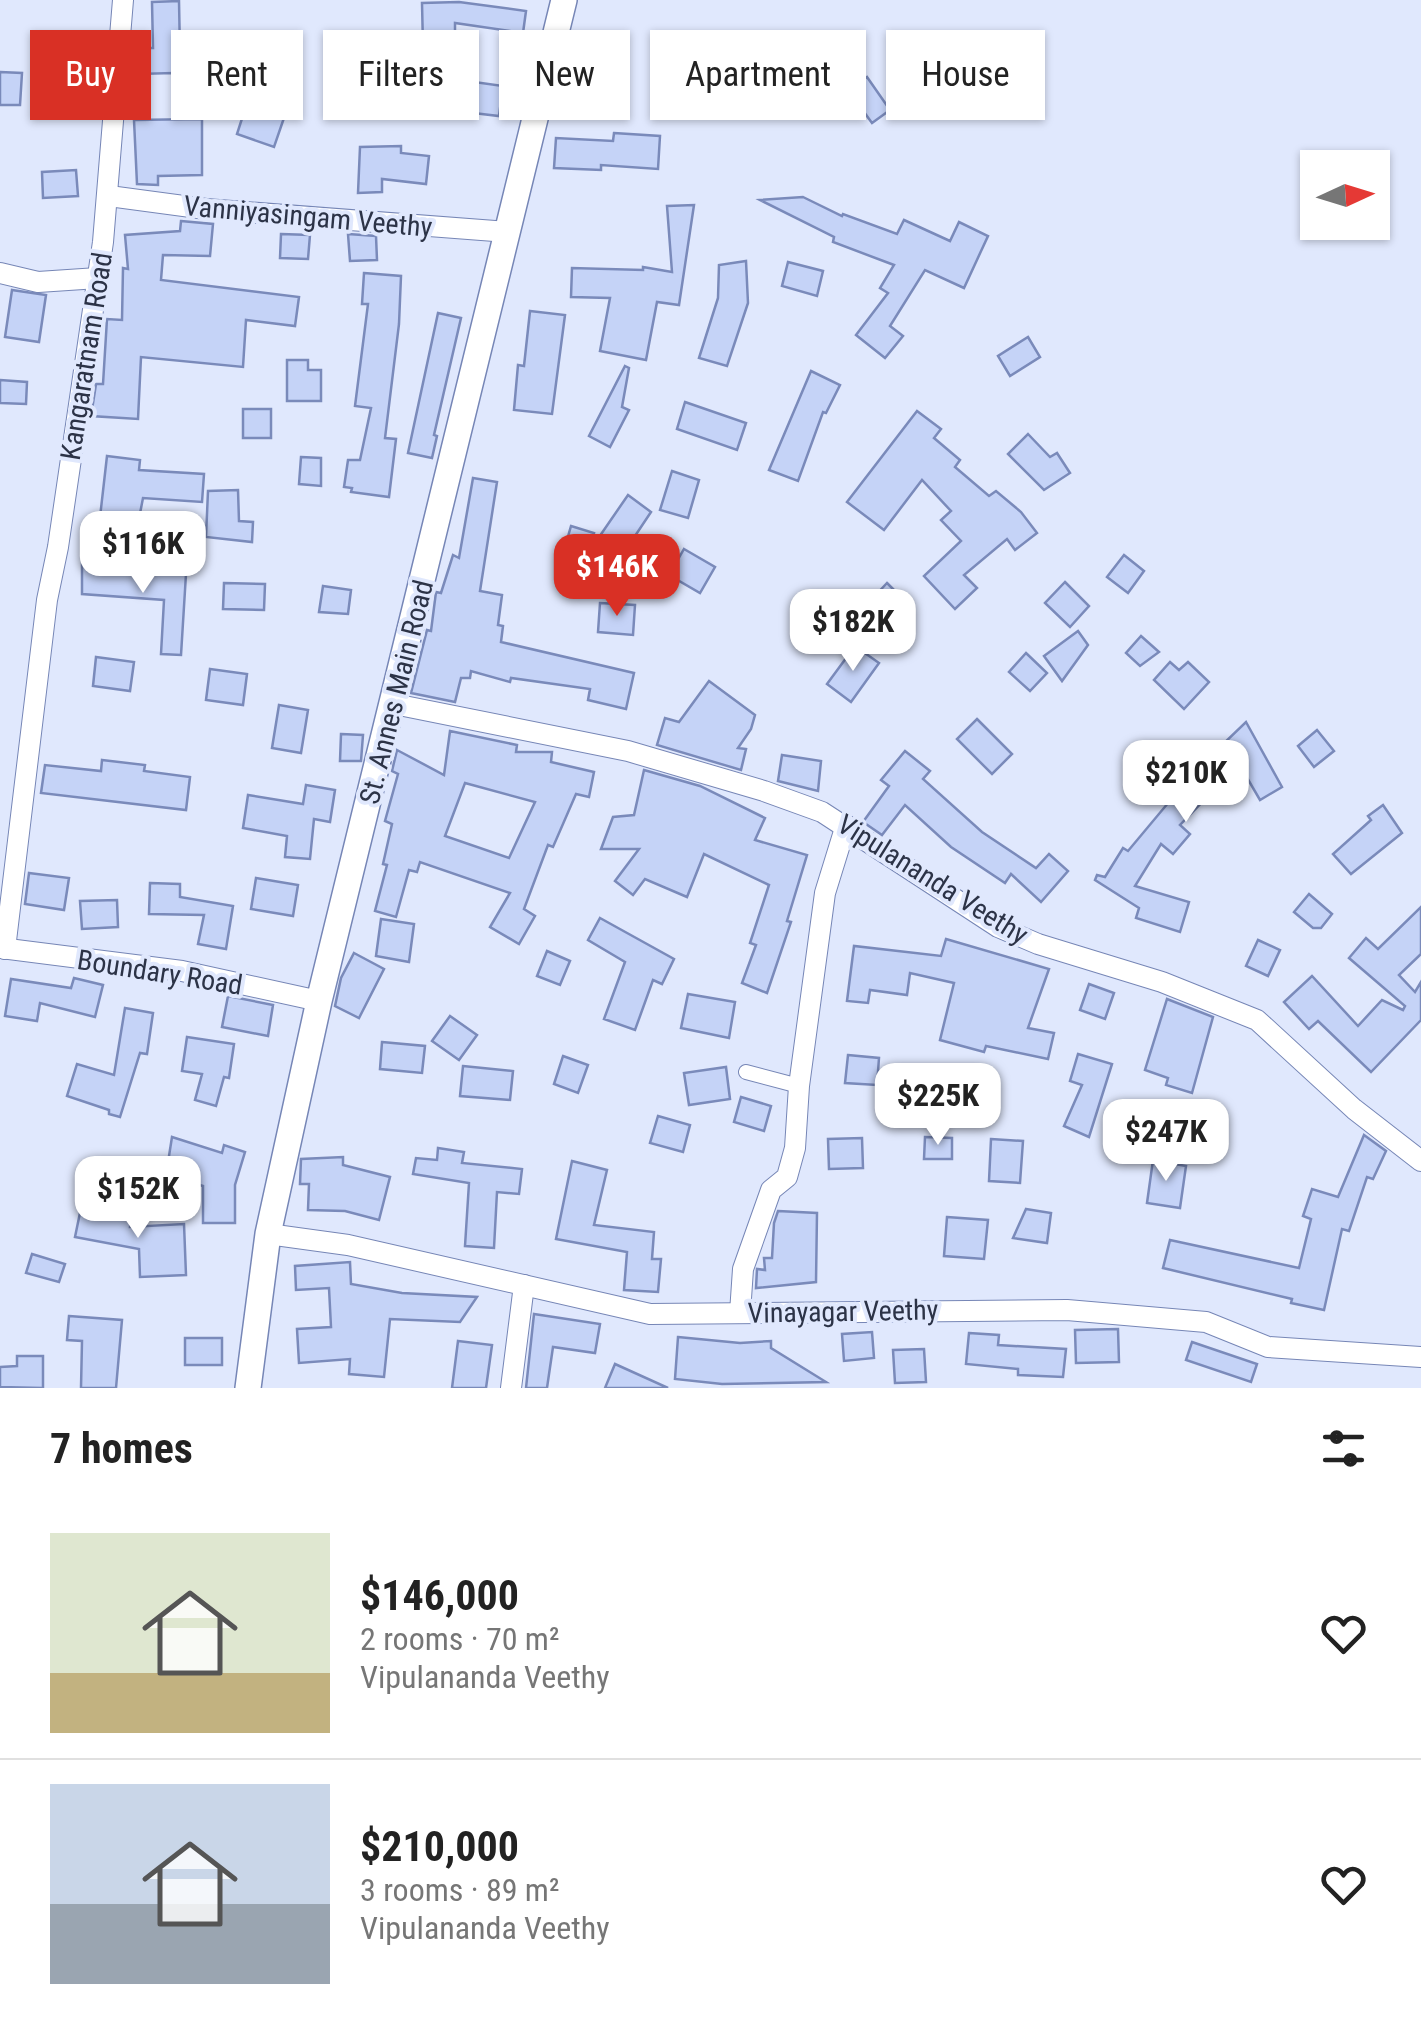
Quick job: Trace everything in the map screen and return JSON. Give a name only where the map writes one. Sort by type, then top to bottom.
[{"type":"street","name":"Kangaratnam Road","points":[[3,948],[47,600],[109,196],[124,0]]},
{"type":"street","name":"St. Annes Main Road","points":[[248,1388],[268,1234],[319,1001],[564,0]]},
{"type":"street","name":"Vanniyasingam Veethy","points":[[109,196],[206,209],[508,232]]},
{"type":"street","points":[[0,272],[38,282],[98,278]]},
{"type":"street","name":"Vipulananda Veethy","points":[[394,704],[628,751],[822,812],[998,926],[1038,944],[1162,982],[1258,1020],[1354,1109],[1421,1161]]},
{"type":"street","points":[[740,1313],[743,1269],[771,1190],[787,1177],[795,1148],[799,1086],[825,893],[846,825]]},
{"type":"street","name":"Boundary Road","points":[[3,948],[182,971],[319,1001]]},
{"type":"street","points":[[746,1072],[799,1086]]},
{"type":"street","name":"Vinayagar Veethy","points":[[268,1234],[348,1245],[650,1314],[1067,1310],[1206,1322],[1268,1348],[1421,1357]]},
{"type":"street","points":[[511,1388],[524,1285]]},
{"type":"building","points":[[179,1],[180,30],[171,30],[171,73],[151,74],[152,2]]},
{"type":"building","points":[[459,2],[526,11],[523,30],[455,23],[455,30],[423,30],[422,3]]},
{"type":"building","points":[[0,72],[22,73],[20,105],[0,105]]},
{"type":"building","points":[[866,78],[886,104],[886,113],[872,123],[866,115]]},
{"type":"building","points":[[479,83],[499,85],[499,116],[479,114]]},
{"type":"building","points":[[134,120],[202,120],[202,175],[158,176],[158,185],[137,184]]},
{"type":"building","points":[[242,120],[283,120],[274,147],[237,134]]},
{"type":"building","points":[[614,133],[660,136],[658,169],[601,165],[601,170],[554,168],[556,138],[613,141]]},
{"type":"building","points":[[401,146],[401,153],[429,156],[426,184],[382,179],[382,192],[358,193],[360,147]]},
{"type":"building","points":[[76,170],[78,196],[43,198],[42,172]]},
{"type":"building","points":[[803,197],[842,216],[897,234],[904,220],[950,241],[959,222],[988,236],[964,288],[925,270],[890,326],[903,336],[885,358],[856,335],[888,293],[880,288],[894,265],[833,242],[834,237],[760,200]]},
{"type":"building","points":[[694,205],[679,305],[657,302],[646,360],[600,351],[610,298],[571,297],[572,268],[643,267],[672,272],[667,206]]},
{"type":"building","points":[[181,221],[213,224],[210,256],[163,255],[161,280],[299,297],[295,326],[246,320],[243,367],[141,357],[138,419],[91,416],[96,384],[103,384],[107,319],[122,320],[123,268],[128,269],[125,235],[180,231]]},
{"type":"building","points":[[281,234],[310,235],[308,259],[280,258]]},
{"type":"building","points":[[348,234],[376,236],[377,260],[350,261]]},
{"type":"building","points":[[746,261],[748,303],[727,366],[699,358],[718,298],[719,265]]},
{"type":"building","points":[[788,262],[823,271],[817,296],[782,286]]},
{"type":"building","points":[[364,273],[401,276],[385,438],[396,439],[389,497],[351,492],[352,488],[344,487],[348,460],[360,460],[371,408],[355,406],[368,304],[362,304]]},
{"type":"building","points":[[12,290],[46,295],[39,342],[5,337]]},
{"type":"building","points":[[530,311],[565,315],[552,414],[514,410],[518,365],[524,366]]},
{"type":"building","points":[[438,313],[461,318],[432,458],[408,453]]},
{"type":"building","points":[[1028,337],[1040,357],[1010,376],[998,356]]},
{"type":"building","points":[[287,360],[308,360],[308,370],[321,370],[321,401],[287,401]]},
{"type":"building","points":[[625,366],[629,368],[622,407],[629,410],[610,447],[589,436]]},
{"type":"building","points":[[811,371],[840,385],[826,413],[823,412],[798,481],[769,470]]},
{"type":"building","points":[[0,380],[27,382],[26,404],[0,403]]},
{"type":"building","points":[[685,402],[746,423],[737,450],[677,429]]},
{"type":"building","points":[[243,409],[271,409],[271,438],[243,438]]},
{"type":"building","points":[[917,411],[941,429],[934,438],[960,460],[955,467],[989,496],[996,491],[1021,512],[1037,533],[1015,550],[1007,539],[964,575],[977,588],[955,609],[924,576],[961,541],[941,520],[951,511],[922,480],[884,530],[847,502]]},
{"type":"building","points":[[1028,434],[1050,457],[1057,453],[1070,473],[1044,490],[1008,454]]},
{"type":"building","points":[[107,456],[140,460],[139,470],[204,474],[202,502],[143,498],[137,529],[99,526]]},
{"type":"building","points":[[301,457],[321,458],[321,486],[299,484]]},
{"type":"building","points":[[672,471],[699,480],[688,518],[660,510]]},
{"type":"building","points":[[473,478],[497,482],[480,591],[502,595],[498,625],[503,626],[501,642],[634,673],[626,709],[588,700],[590,689],[511,678],[510,682],[471,671],[470,678],[461,678],[455,702],[411,693],[427,630],[431,631],[436,592],[441,593],[453,555],[459,558]]},
{"type":"building","points":[[238,490],[239,521],[253,522],[252,542],[206,537],[208,491]]},
{"type":"building","points":[[628,495],[651,512],[619,560],[595,543]]},
{"type":"building","points":[[571,526],[594,533],[581,575],[559,568]]},
{"type":"building","points":[[684,549],[715,567],[700,593],[669,575]]},
{"type":"building","points":[[1124,555],[1144,571],[1128,593],[1107,577]]},
{"type":"building","points":[[82,564],[113,564],[112,571],[186,574],[181,655],[161,654],[164,600],[82,594]]},
{"type":"building","points":[[1065,582],[1089,606],[1070,627],[1045,603]]},
{"type":"building","points":[[224,583],[265,584],[264,610],[223,609]]},
{"type":"building","points":[[887,583],[908,604],[880,633],[859,613]]},
{"type":"building","points":[[323,586],[351,590],[348,614],[319,612]]},
{"type":"building","points":[[600,603],[635,605],[633,635],[598,632]]},
{"type":"building","points":[[1078,631],[1088,645],[1062,681],[1044,656]]},
{"type":"building","points":[[1141,636],[1159,652],[1140,666],[1126,653]]},
{"type":"building","points":[[855,646],[879,663],[851,702],[827,684]]},
{"type":"building","points":[[1026,653],[1047,673],[1030,691],[1009,672]]},
{"type":"building","points":[[96,657],[134,662],[130,691],[93,686]]},
{"type":"building","points":[[1170,662],[1179,670],[1188,662],[1209,682],[1184,709],[1154,680]]},
{"type":"building","points":[[210,669],[247,674],[243,705],[206,700]]},
{"type":"building","points":[[709,681],[755,715],[738,748],[746,749],[741,770],[657,745],[665,718],[679,722]]},
{"type":"building","points":[[279,705],[308,710],[301,753],[272,748]]},
{"type":"building","points":[[977,719],[1012,754],[992,774],[957,739]]},
{"type":"building","points":[[1246,722],[1282,787],[1260,800],[1242,769],[1217,794],[1213,791],[1180,825],[1190,834],[1173,854],[1161,844],[1135,886],[1189,902],[1180,932],[1136,918],[1139,908],[1095,880],[1097,875],[1105,877],[1123,848],[1128,851],[1194,772]]},
{"type":"building","points":[[1317,730],[1334,751],[1314,767],[1298,746]]},
{"type":"building","points":[[450,731],[517,745],[516,752],[552,752],[551,762],[594,772],[589,797],[576,794],[553,847],[548,845],[524,909],[535,916],[519,944],[490,927],[510,893],[420,862],[417,872],[409,870],[396,917],[375,911],[387,865],[383,864],[392,824],[385,821],[398,774],[392,771],[397,750],[444,775]],"holes":[[[465,783],[535,802],[509,858],[445,836]]]},
{"type":"building","points":[[341,734],[363,735],[361,761],[340,761]]},
{"type":"building","points":[[905,751],[930,771],[923,779],[982,832],[1036,868],[1049,854],[1068,871],[1041,902],[1011,874],[1005,883],[951,847],[905,805],[882,835],[863,822],[889,786],[881,780]]},
{"type":"building","points":[[782,755],[821,761],[818,791],[778,781]]},
{"type":"building","points":[[102,760],[145,765],[144,771],[190,777],[186,810],[41,793],[45,765],[101,771]]},
{"type":"building","points":[[644,770],[700,786],[765,818],[755,840],[807,855],[787,921],[791,922],[767,993],[742,983],[756,945],[750,943],[769,885],[704,854],[687,897],[645,879],[633,895],[615,881],[639,849],[601,849],[613,817],[634,815]]},
{"type":"building","points":[[306,785],[335,790],[330,822],[314,819],[310,859],[285,857],[287,836],[243,828],[248,795],[303,804]]},
{"type":"building","points":[[1383,805],[1402,833],[1351,874],[1333,854]]},
{"type":"building","points":[[29,873],[69,878],[64,910],[25,904]]},
{"type":"building","points":[[256,878],[298,885],[293,916],[251,909]]},
{"type":"building","points":[[150,883],[180,884],[180,897],[233,906],[226,949],[198,944],[204,915],[149,914]]},
{"type":"building","points":[[1309,894],[1332,914],[1321,928],[1313,928],[1294,912]]},
{"type":"building","points":[[117,900],[118,927],[82,929],[80,901]]},
{"type":"building","points":[[1421,907],[1421,954],[1399,975],[1415,992],[1421,982],[1421,1020],[1371,1072],[1318,1021],[1309,1029],[1284,1002],[1312,976],[1358,1026],[1382,1000],[1403,1010],[1405,1006],[1349,958],[1366,938],[1378,949]]},
{"type":"building","points":[[600,918],[674,959],[662,984],[653,980],[635,1030],[604,1019],[625,962],[588,940]]},
{"type":"building","points":[[381,919],[414,924],[409,962],[376,956]]},
{"type":"building","points":[[946,939],[1049,969],[1028,1028],[1054,1033],[1048,1059],[986,1046],[984,1052],[940,1040],[954,983],[910,973],[907,995],[870,990],[868,1003],[847,1001],[854,946],[941,956]]},
{"type":"building","points":[[1258,940],[1280,950],[1268,976],[1246,966]]},
{"type":"building","points":[[547,951],[570,961],[560,985],[537,976]]},
{"type":"building","points":[[354,953],[384,969],[359,1018],[335,1006],[341,978]]},
{"type":"building","points":[[74,978],[103,985],[95,1017],[40,1003],[37,1021],[5,1016],[11,979],[71,988]]},
{"type":"building","points":[[1089,984],[1114,993],[1105,1019],[1080,1010]]},
{"type":"building","points":[[688,994],[735,1002],[729,1038],[681,1028]]},
{"type":"building","points":[[228,996],[273,1005],[268,1036],[222,1027]]},
{"type":"building","points":[[1167,999],[1213,1017],[1192,1093],[1166,1085],[1168,1078],[1145,1070]]},
{"type":"building","points":[[125,1008],[153,1013],[147,1054],[140,1053],[120,1117],[67,1096],[77,1064],[114,1075]]},
{"type":"building","points":[[450,1016],[477,1035],[459,1060],[432,1041]]},
{"type":"building","points":[[187,1037],[234,1044],[229,1078],[224,1077],[216,1106],[195,1100],[202,1074],[182,1071]]},
{"type":"building","points":[[382,1042],[425,1046],[422,1073],[380,1069]]},
{"type":"building","points":[[1078,1054],[1112,1064],[1089,1137],[1064,1126],[1082,1085],[1070,1081]]},
{"type":"building","points":[[848,1055],[879,1058],[877,1085],[845,1083]]},
{"type":"building","points":[[563,1056],[588,1065],[578,1093],[554,1084]]},
{"type":"building","points":[[463,1066],[513,1071],[510,1100],[460,1096]]},
{"type":"building","points":[[726,1067],[730,1099],[689,1105],[684,1073]]},
{"type":"building","points":[[741,1097],[771,1106],[764,1131],[734,1122]]},
{"type":"building","points":[[658,1116],[690,1125],[683,1152],[650,1143]]},
{"type":"building","points":[[1137,1123],[1163,1126],[1159,1156],[1134,1154]]},
{"type":"building","points":[[1364,1135],[1386,1151],[1373,1179],[1367,1177],[1349,1231],[1342,1229],[1324,1310],[1163,1268],[1170,1240],[1299,1268],[1311,1219],[1303,1216],[1312,1189],[1338,1197]]},
{"type":"building","points":[[172,1137],[222,1153],[224,1145],[245,1152],[235,1185],[235,1223],[203,1223],[203,1186],[166,1175]]},
{"type":"building","points":[[925,1137],[952,1138],[952,1159],[924,1159]]},
{"type":"building","points":[[862,1138],[863,1168],[829,1169],[828,1139]]},
{"type":"building","points":[[991,1139],[1023,1141],[1020,1183],[989,1181]]},
{"type":"building","points":[[438,1148],[464,1152],[462,1163],[522,1169],[519,1194],[497,1192],[494,1248],[465,1246],[469,1183],[413,1174],[416,1158],[437,1160]]},
{"type":"building","points":[[343,1157],[343,1165],[390,1177],[379,1220],[345,1211],[308,1210],[309,1184],[300,1184],[301,1159]]},
{"type":"building","points":[[1153,1160],[1186,1166],[1180,1208],[1147,1203]]},
{"type":"building","points":[[572,1161],[607,1170],[594,1225],[654,1232],[652,1259],[661,1259],[658,1292],[624,1290],[627,1252],[556,1239]]},
{"type":"building","points":[[81,1208],[131,1217],[130,1227],[184,1224],[186,1275],[140,1277],[139,1249],[75,1237]]},
{"type":"building","points":[[1026,1209],[1051,1213],[1047,1243],[1013,1238]]},
{"type":"building","points":[[778,1211],[817,1213],[816,1282],[756,1288],[757,1269],[765,1270],[764,1258],[772,1258]]},
{"type":"building","points":[[947,1217],[988,1220],[984,1259],[944,1256]]},
{"type":"building","points":[[32,1254],[65,1264],[59,1282],[26,1273]]},
{"type":"building","points":[[350,1262],[351,1284],[402,1293],[477,1297],[460,1322],[390,1319],[384,1377],[349,1374],[350,1359],[299,1363],[297,1329],[331,1327],[329,1288],[296,1290],[295,1266]]},
{"type":"building","points":[[534,1314],[600,1324],[595,1353],[553,1347],[547,1388],[526,1388]]},
{"type":"building","points":[[69,1316],[122,1320],[116,1388],[81,1388],[82,1341],[67,1340]]},
{"type":"building","points":[[1118,1329],[1119,1362],[1076,1363],[1075,1330]]},
{"type":"building","points":[[872,1332],[874,1358],[844,1361],[842,1334]]},
{"type":"building","points":[[969,1333],[999,1335],[998,1345],[1066,1349],[1063,1377],[1018,1375],[1018,1369],[966,1364]]},
{"type":"building","points":[[678,1337],[740,1343],[771,1341],[771,1348],[826,1382],[722,1384],[675,1379]]},
{"type":"building","points":[[185,1338],[222,1338],[222,1365],[185,1365]]},
{"type":"building","points":[[458,1341],[492,1345],[486,1388],[452,1388]]},
{"type":"building","points":[[1192,1342],[1257,1364],[1251,1382],[1186,1360]]},
{"type":"building","points":[[924,1349],[926,1382],[895,1383],[893,1350]]},
{"type":"building","points":[[17,1356],[43,1356],[43,1388],[0,1387],[0,1367],[17,1366]]},
{"type":"building","points":[[615,1364],[668,1388],[605,1388]]}]
